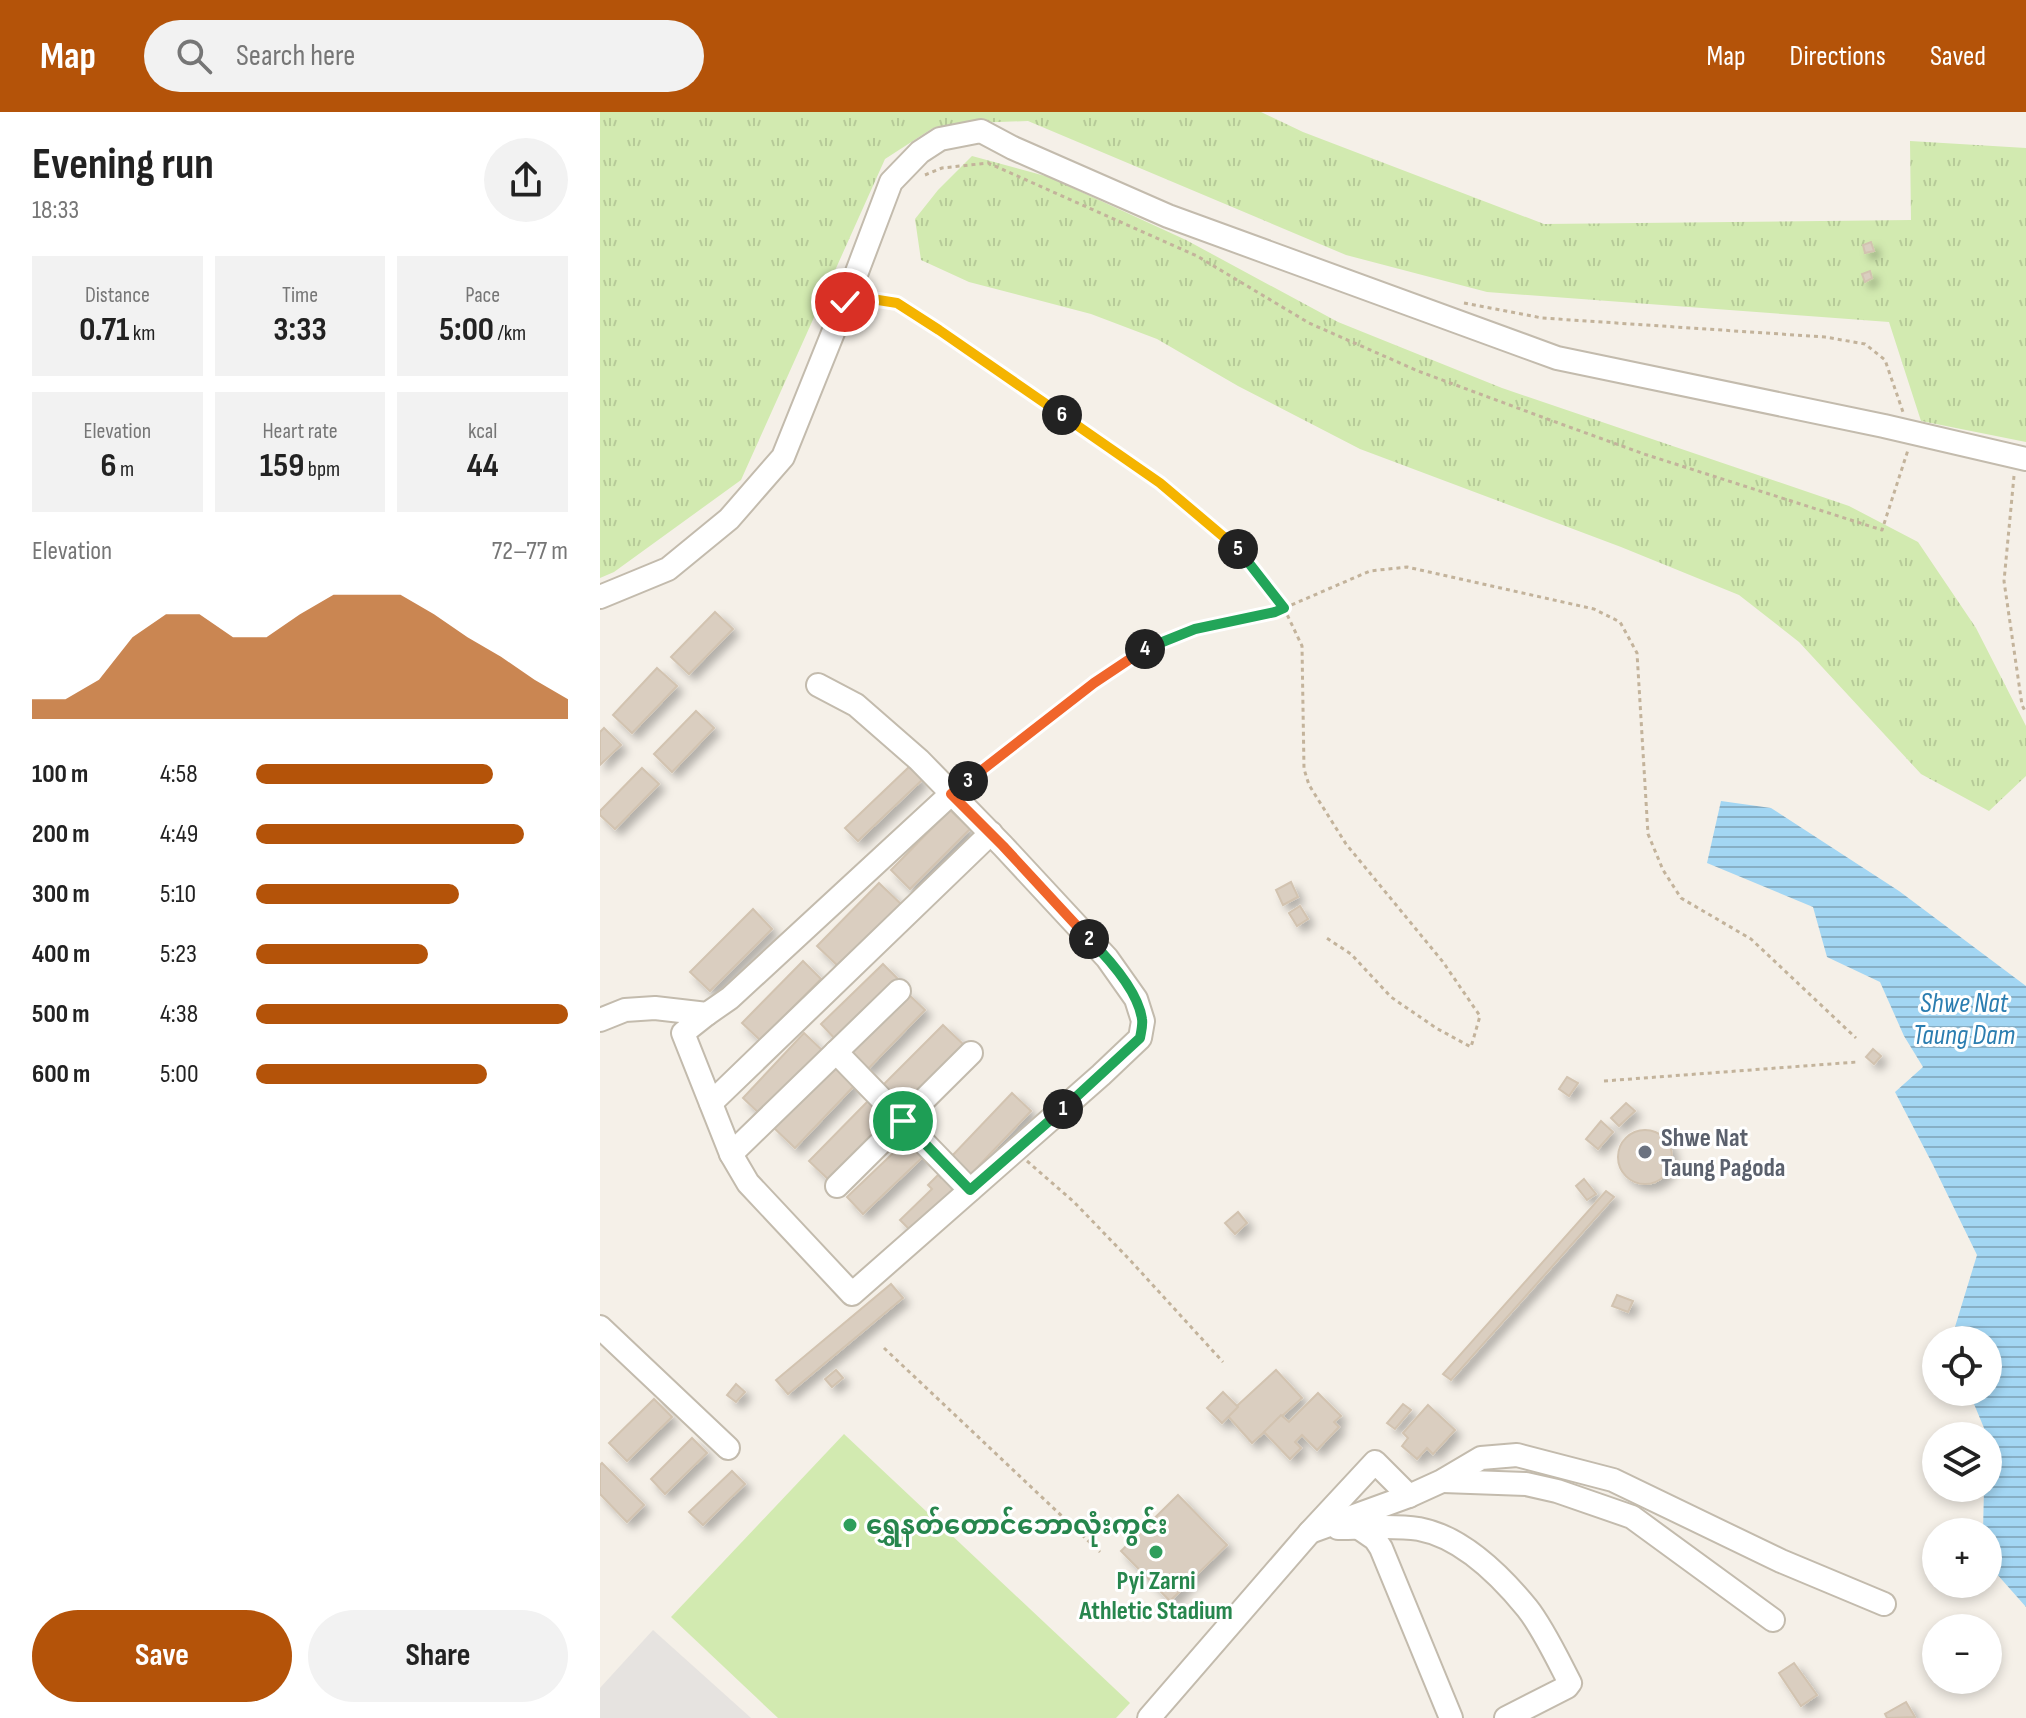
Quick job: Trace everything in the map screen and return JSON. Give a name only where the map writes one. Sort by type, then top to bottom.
[{"type":"street","points":[[600,597],[668,569],[729,519],[783,457],[891,182],[920,152],[940,139],[981,131],[1168,216],[1557,358],[2021,458]]},
{"type":"street","points":[[818,685],[856,705],[919,760],[991,833],[1107,958],[1136,999],[1143,1021],[1140,1038],[1101,1075],[852,1294],[748,1183],[731,1154],[683,1033],[730,998],[951,794]]},
{"type":"street","points":[[711,1103],[991,833]]},
{"type":"street","points":[[731,1154],[899,991]]},
{"type":"street","points":[[600,1020],[625,1010],[655,1008],[707,1014]]},
{"type":"street","points":[[836,1052],[970,1190]]},
{"type":"street","points":[[837,1186],[971,1053]]},
{"type":"street","points":[[600,1327],[728,1448]]},
{"type":"street","points":[[1315,1530],[1409,1496],[1481,1458],[1517,1455],[1613,1480],[1781,1561],[1884,1604]]},
{"type":"street","points":[[1149,1718],[1375,1462],[1409,1496]]},
{"type":"street","points":[[1442,1481],[1526,1484],[1557,1491],[1632,1517],[1773,1620]]},
{"type":"street","points":[[1359,1528],[1375,1539],[1381,1548],[1451,1718]]},
{"type":"street","points":[[1315,1530],[1422,1530],[1455,1542],[1492,1572],[1528,1610],[1570,1683],[1506,1718]]},
{"type":"path","points":[[904,168],[919,177],[942,168],[988,163],[1197,256],[1309,323],[1418,371],[1644,454],[1882,530],[1909,449],[1910,432],[1885,360],[1865,344],[1825,337],[1542,318],[1453,301]]},
{"type":"path","points":[[845,302],[872,299],[897,303],[1160,483],[1242,552],[1284,608],[1302,646],[1304,769],[1309,785],[1346,844],[1443,962],[1480,1016],[1471,1047],[1436,1028],[1391,997],[1351,954],[1325,937]]},
{"type":"path","points":[[2021,458],[2004,581],[2022,705],[2026,713]]},
{"type":"path","points":[[951,794],[1094,683],[1145,649],[1195,629],[1275,612],[1370,571],[1407,567],[1594,609],[1620,622],[1637,653],[1648,834],[1663,870],[1681,898],[1751,939],[1856,1038]]},
{"type":"path","points":[[1604,1081],[1857,1062]]},
{"type":"path","points":[[1015,1151],[1074,1202],[1223,1362]]},
{"type":"path","points":[[884,1348],[1100,1552]]},
{"type":"green space","points":[[600,112],[1261,112],[1303,132],[1544,224],[1911,220],[1910,141],[2026,148],[2026,442],[1921,421],[1889,322],[1487,292],[1346,255],[1028,121],[972,123],[933,128],[885,159],[741,480],[614,572],[600,578]]},
{"type":"green space","points":[[972,156],[1049,177],[1186,240],[1338,322],[1502,388],[1849,506],[1918,542],[1976,628],[2026,726],[2026,776],[1989,811],[1921,774],[1799,642],[1739,595],[1360,449],[1238,386],[1157,339],[1091,314],[969,282],[921,260],[915,219],[938,190]]},
{"type":"green space","name":"ရွှေနတ်တောင်ဘောလုံးကွင်း","points":[[844,1434],[1130,1703],[1116,1718],[778,1718],[671,1617]]},
{"type":"shaded area","points":[[653,1630],[751,1718],[600,1718],[600,1688]]},
{"type":"water","name":"Shwe Nat Taung Dam","points":[[1721,801],[1771,808],[1899,891],[2026,986],[2026,1607],[2002,1580],[2002,1518],[1983,1518],[1984,1502],[2002,1502],[2002,1422],[1982,1422],[1975,1406],[2002,1406],[2002,1326],[1955,1326],[1977,1255],[1895,1092],[1923,1067],[1904,1036],[1880,982],[1827,957],[1813,907],[1707,863]]},
{"type":"building","points":[[1871,242],[1874,251],[1865,253],[1863,245]]},
{"type":"building","points":[[1870,271],[1872,278],[1865,282],[1862,274]]},
{"type":"building","points":[[715,612],[733,629],[689,674],[671,657]]},
{"type":"building","points":[[657,668],[677,686],[632,733],[613,715]]},
{"type":"building","points":[[696,711],[714,728],[672,772],[654,754]]},
{"type":"building","points":[[604,728],[621,745],[600,765],[600,732]]},
{"type":"building","points":[[909,767],[922,780],[858,841],[845,828]]},
{"type":"building","points":[[642,768],[659,784],[615,829],[600,815],[600,811]]},
{"type":"building","points":[[950,810],[970,829],[910,889],[891,870]]},
{"type":"building","points":[[1291,882],[1298,897],[1283,905],[1276,890]]},
{"type":"building","points":[[879,883],[902,905],[840,968],[817,946]]},
{"type":"building","points":[[1300,906],[1308,919],[1297,926],[1289,913]]},
{"type":"building","points":[[753,909],[772,929],[710,991],[690,972]]},
{"type":"building","points":[[803,961],[821,979],[760,1040],[742,1023]]},
{"type":"building","points":[[883,964],[900,981],[837,1041],[821,1024]]},
{"type":"building","points":[[905,991],[925,1010],[867,1070],[847,1051]]},
{"type":"building","points":[[943,1025],[965,1046],[903,1109],[881,1087]]},
{"type":"building","points":[[804,1033],[824,1052],[762,1116],[743,1098]]},
{"type":"building","points":[[1873,1049],[1881,1056],[1874,1064],[1866,1057]]},
{"type":"building","points":[[833,1065],[855,1085],[795,1148],[773,1127]]},
{"type":"building","points":[[1567,1077],[1578,1083],[1569,1096],[1559,1089]]},
{"type":"building","points":[[1012,1093],[1031,1111],[969,1176],[950,1158]]},
{"type":"building","points":[[871,1098],[892,1118],[830,1181],[809,1161]]},
{"type":"building","points":[[1626,1103],[1635,1111],[1619,1126],[1611,1118]]},
{"type":"building","points":[[1601,1121],[1613,1132],[1598,1149],[1586,1139]]},
{"type":"building","name":"Shwe Nat Taung Pagoda","points":[[1645,1130],[1664,1138],[1672,1157],[1664,1176],[1645,1184],[1626,1176],[1618,1157],[1626,1138]]},
{"type":"building","points":[[910,1137],[926,1154],[863,1214],[847,1197]]},
{"type":"building","points":[[946,1174],[958,1186],[911,1231],[900,1220],[932,1189],[928,1185],[938,1175],[941,1178]]},
{"type":"building","points":[[1584,1179],[1596,1194],[1587,1200],[1576,1186]]},
{"type":"building","points":[[1606,1191],[1614,1197],[1451,1380],[1443,1374]]},
{"type":"building","points":[[1238,1212],[1247,1223],[1235,1234],[1225,1223]]},
{"type":"building","points":[[891,1284],[903,1298],[788,1394],[776,1380]]},
{"type":"building","points":[[1617,1295],[1633,1301],[1628,1312],[1612,1306]]},
{"type":"building","points":[[836,1370],[843,1378],[832,1387],[825,1379]]},
{"type":"building","points":[[1276,1370],[1302,1398],[1252,1443],[1227,1415]]},
{"type":"building","points":[[736,1384],[745,1392],[736,1402],[727,1395]]},
{"type":"building","points":[[1223,1392],[1238,1407],[1222,1423],[1207,1408]]},
{"type":"building","points":[[1318,1393],[1341,1416],[1334,1422],[1339,1427],[1317,1450],[1302,1435],[1295,1442],[1301,1448],[1290,1459],[1264,1432],[1281,1415],[1289,1422]]},
{"type":"building","points":[[654,1399],[672,1417],[627,1461],[609,1443]]},
{"type":"building","points":[[1403,1404],[1411,1410],[1395,1429],[1387,1423]]},
{"type":"building","points":[[1428,1405],[1455,1430],[1433,1454],[1427,1448],[1417,1459],[1402,1446],[1408,1438],[1403,1433]]},
{"type":"building","points":[[692,1438],[707,1453],[665,1494],[651,1479]]},
{"type":"building","points":[[602,1463],[644,1505],[627,1522],[600,1494]]},
{"type":"building","points":[[732,1471],[745,1484],[703,1525],[689,1512]]},
{"type":"building","points":[[1178,1495],[1227,1545],[1170,1601],[1121,1551]]},
{"type":"building","points":[[1794,1663],[1817,1695],[1801,1706],[1779,1673]]},
{"type":"building","points":[[1906,1702],[1915,1717],[1887,1718],[1885,1714]]},
{"type":"place","name":"Shwe Nat Taung Pagoda","points":[[1645,1152]]},
{"type":"place","name":"ရွှေနတ်တောင်ဘောလုံးကွင်း","points":[[850,1525]]},
{"type":"place","name":"Pyi Zarni Athletic Stadium","points":[[1156,1552]]},
{"type":"route","points":[[845,302],[872,299],[897,303],[1160,483],[1242,552],[1284,608],[1195,629],[1145,649],[1094,683],[951,794],[1107,958],[1136,999],[1143,1021],[1140,1038],[970,1190],[903,1121]]}]
